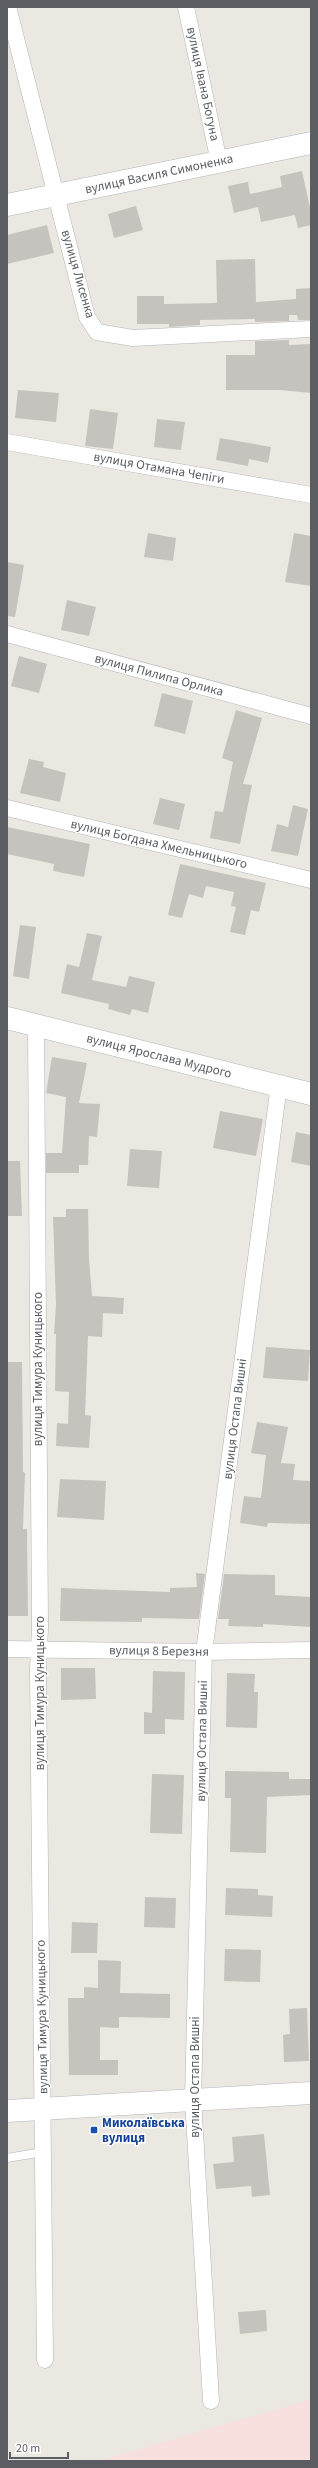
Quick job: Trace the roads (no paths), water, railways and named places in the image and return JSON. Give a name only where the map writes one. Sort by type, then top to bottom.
[{"type":"street","name":"вулиця Лисенка","points":[[8,7],[87,317],[97,332],[133,338],[311,329]]},
{"type":"street","name":"вулиця Івана Богуна","points":[[186,7],[219,162]]},
{"type":"street","name":"вулиця Василя Симоненка","points":[[7,205],[311,143]]},
{"type":"street","name":"вулиця Отамана Чепіги","points":[[7,442],[311,495]]},
{"type":"street","name":"вулиця Пилипа Орлика","points":[[7,634],[311,716]]},
{"type":"street","name":"вулиця Богдана Хмельницького","points":[[7,808],[311,880]]},
{"type":"street","name":"вулиця Ярослава Мудрого","points":[[7,1018],[311,1094]]},
{"type":"street","name":"вулиця Тимура Куницького","points":[[36,1025],[42,2108],[45,2360]]},
{"type":"street","name":"вулиця Остапа Вишні","points":[[211,2401],[193,2099],[204,1652],[279,1085]]},
{"type":"street","name":"вулиця 8 Березня","points":[[7,1649],[204,1652],[311,1650]]},
{"type":"street","points":[[7,2111],[311,2093]]},
{"type":"lane","points":[[7,2158],[43,2152]]},
{"type":"place","name":"Миколаївська вулиця","points":[[94,2130]]}]
